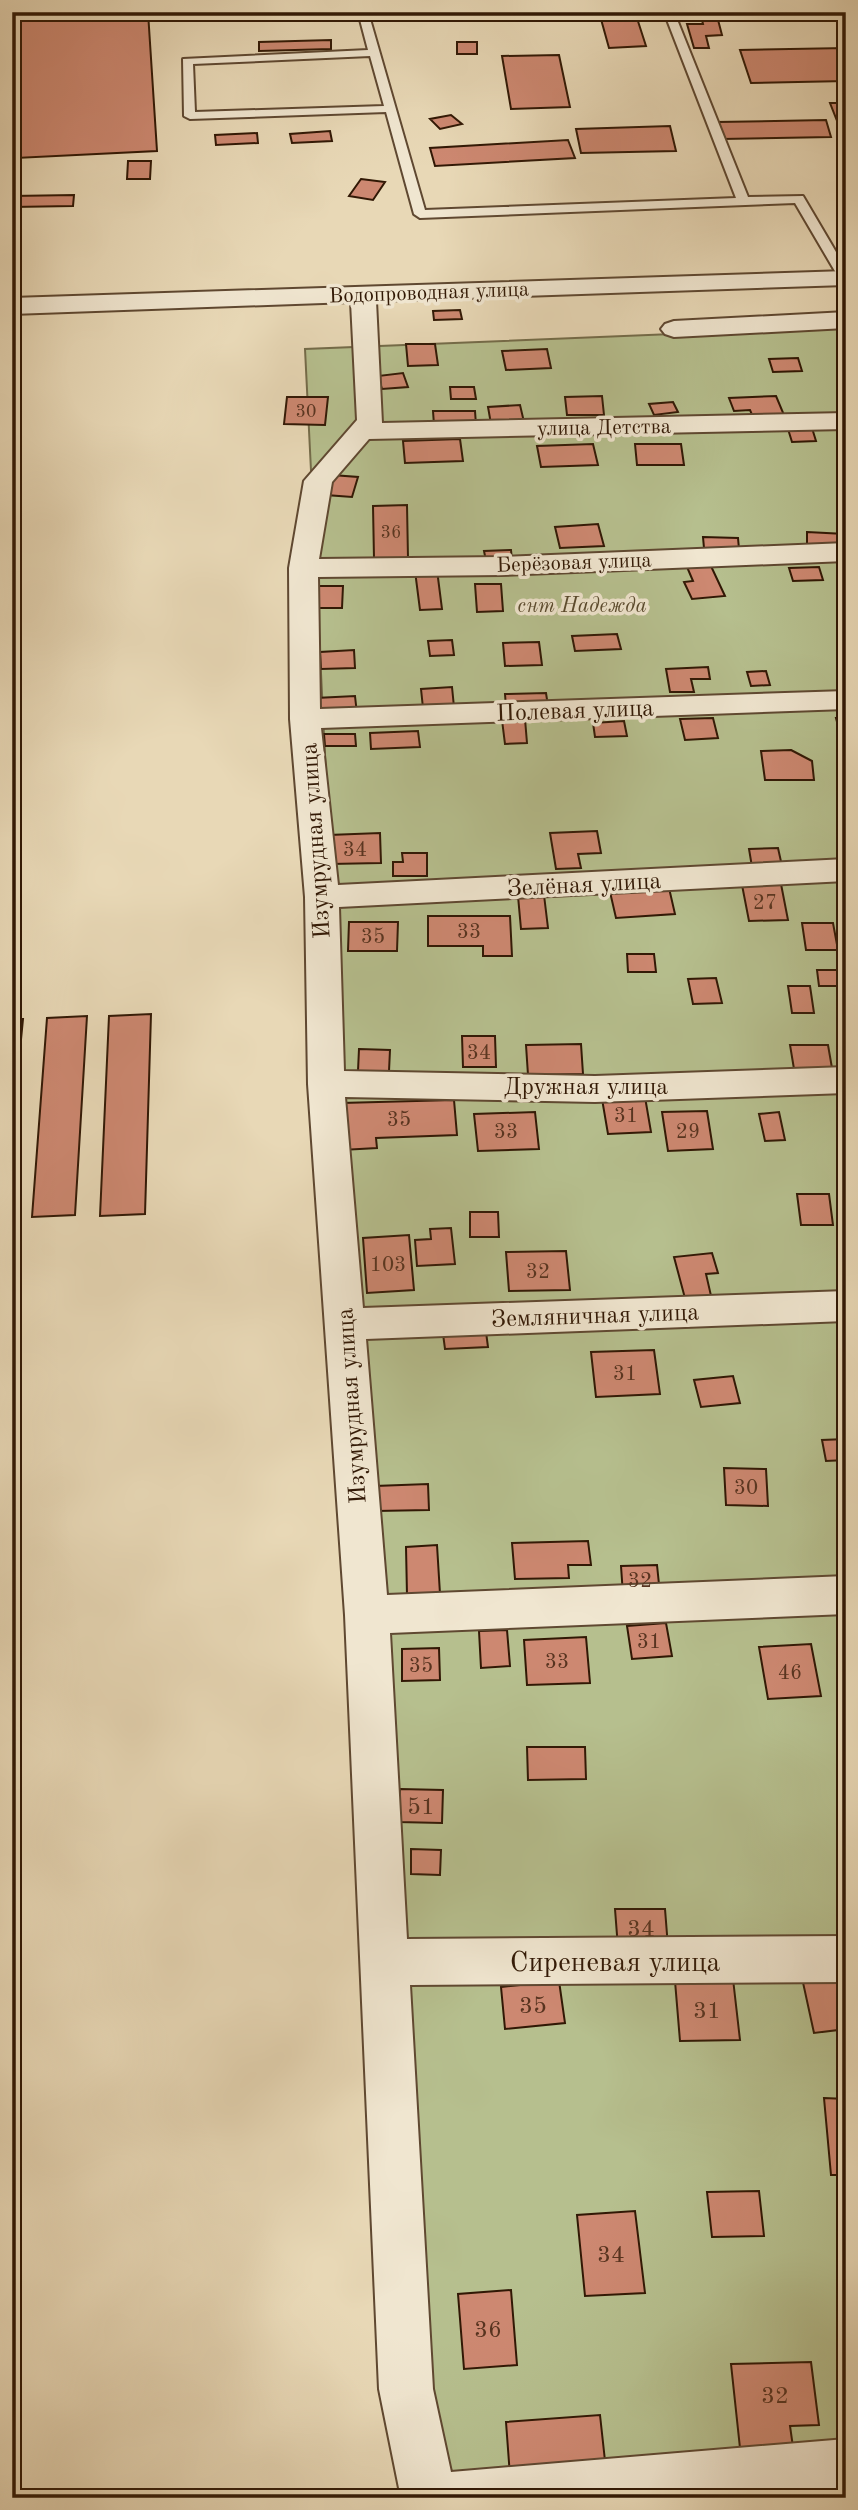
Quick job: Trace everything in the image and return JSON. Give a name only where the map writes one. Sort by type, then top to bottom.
[{"type":"street","name":"Водопроводная улица","points":[[12,306],[846,278]]},
{"type":"street","points":[[362,430],[370,421],[363,295]]},
{"type":"street","points":[[674,329],[846,320]]},
{"type":"street","name":"улица Детства","points":[[362,430],[392,432],[846,421]]},
{"type":"street","name":"Изумрудная улица","points":[[362,430],[318,481],[303,568],[305,719],[322,897],[326,1084],[367,1615],[406,2389],[429,2498]]},
{"type":"street","name":"Берёзовая улица","points":[[303,568],[500,566],[846,552]]},
{"type":"street","name":"Полевая улица","points":[[305,719],[846,700]]},
{"type":"street","name":"Зелёная улица","points":[[322,897],[846,870]]},
{"type":"street","name":"Дружная улица","points":[[326,1084],[595,1089],[846,1080]]},
{"type":"street","name":"Земляничная улица","points":[[344,1324],[846,1306]]},
{"type":"street","points":[[367,1615],[846,1595]]},
{"type":"street","name":"Сиреневая улица","points":[[385,1962],[846,1959]]},
{"type":"street","points":[[457,2498],[846,2467]]},
{"type":"lane","points":[[363,12],[420,214],[799,199],[846,278]]},
{"type":"lane","points":[[669,12],[744,202]]},
{"type":"lane","points":[[374,53],[187,61],[190,116],[389,109]]},
{"type":"green space","name":"снт Надежда","points":[[846,327],[846,2498],[411,2498],[305,349]]},
{"type":"building","points":[[19,12],[148,12],[157,151],[16,158]]},
{"type":"building","points":[[401,12],[506,12],[506,18],[401,17]]},
{"type":"building","points":[[599,12],[635,12],[646,46],[609,48]]},
{"type":"building","points":[[703,12],[743,12],[743,15],[704,16]]},
{"type":"building","points":[[701,16],[717,16],[722,35],[706,36],[709,48],[694,48],[687,24],[703,24]]},
{"type":"building","points":[[331,40],[331,49],[259,51],[259,42]]},
{"type":"building","points":[[457,42],[477,42],[477,54],[457,54]]},
{"type":"building","points":[[846,48],[846,81],[751,83],[740,50]]},
{"type":"building","points":[[559,55],[570,107],[511,109],[502,56]]},
{"type":"building","points":[[830,103],[846,103],[846,136],[843,136]]},
{"type":"building","points":[[451,115],[462,124],[440,129],[430,119]]},
{"type":"building","points":[[826,120],[831,137],[722,139],[717,122]]},
{"type":"building","points":[[670,126],[676,151],[581,153],[576,129]]},
{"type":"building","points":[[330,131],[332,141],[292,143],[290,134]]},
{"type":"building","points":[[257,133],[258,143],[216,145],[215,135]]},
{"type":"building","points":[[568,140],[575,158],[435,166],[430,148]]},
{"type":"building","points":[[128,161],[151,161],[150,179],[127,179]]},
{"type":"building","points":[[361,179],[385,182],[373,200],[349,196]]},
{"type":"building","points":[[74,195],[73,206],[12,207],[12,196]]},
{"type":"building","points":[[460,310],[462,319],[434,320],[433,311]]},
{"type":"building","points":[[406,344],[435,344],[438,365],[408,366]]},
{"type":"building","points":[[547,349],[551,368],[506,370],[502,351]]},
{"type":"building","points":[[798,358],[802,371],[773,372],[769,359]]},
{"type":"building","points":[[403,373],[408,387],[382,389],[378,376]]},
{"type":"building","points":[[450,387],[474,387],[476,399],[451,399]]},
{"type":"building","points":[[602,396],[604,415],[567,415],[565,397]]},
{"type":"building","points":[[776,396],[784,415],[753,417],[750,410],[734,411],[729,398]]},
{"type":"building","points":[[287,397],[328,397],[325,425],[284,424]]},
{"type":"building","points":[[673,402],[678,412],[654,415],[649,404]]},
{"type":"building","points":[[520,405],[524,422],[491,424],[488,407]]},
{"type":"building","points":[[433,411],[475,411],[476,425],[434,425]]},
{"type":"building","points":[[812,428],[816,441],[792,442],[788,429]]},
{"type":"building","points":[[460,439],[463,461],[405,463],[403,441]]},
{"type":"building","points":[[593,444],[598,465],[541,467],[537,446]]},
{"type":"building","points":[[635,444],[681,444],[684,465],[637,465]]},
{"type":"building","points":[[332,475],[358,477],[352,497],[326,495]]},
{"type":"building","points":[[407,505],[408,558],[374,558],[373,506]]},
{"type":"building","points":[[598,524],[604,546],[560,548],[555,527]]},
{"type":"building","points":[[807,532],[845,534],[846,547],[807,546]]},
{"type":"building","points":[[703,537],[738,538],[739,549],[704,548]]},
{"type":"building","points":[[511,550],[512,560],[486,561],[484,551]]},
{"type":"building","points":[[710,564],[725,596],[692,599],[684,582],[693,581],[687,567]]},
{"type":"building","points":[[819,567],[823,580],[793,581],[789,568]]},
{"type":"building","points":[[437,570],[442,609],[420,610],[415,571]]},
{"type":"building","points":[[475,584],[501,584],[503,611],[477,612]]},
{"type":"building","points":[[315,586],[343,586],[342,608],[314,608]]},
{"type":"building","points":[[617,634],[621,649],[575,651],[572,636]]},
{"type":"building","points":[[452,640],[454,655],[430,656],[428,641]]},
{"type":"building","points":[[539,642],[542,665],[505,666],[503,643]]},
{"type":"building","points":[[354,650],[355,668],[321,669],[320,652]]},
{"type":"building","points":[[708,667],[710,679],[691,679],[694,692],[670,692],[666,669]]},
{"type":"building","points":[[766,671],[770,685],[751,686],[747,672]]},
{"type":"building","points":[[452,687],[454,707],[423,708],[421,689]]},
{"type":"building","points":[[546,693],[548,706],[506,707],[505,694]]},
{"type":"building","points":[[355,696],[357,714],[317,716],[316,698]]},
{"type":"building","points":[[713,718],[718,738],[685,740],[680,719]]},
{"type":"building","points":[[836,718],[846,718],[846,749],[844,749]]},
{"type":"building","points":[[525,719],[527,743],[505,744],[502,720]]},
{"type":"building","points":[[624,721],[627,736],[595,737],[593,723]]},
{"type":"building","points":[[418,731],[420,747],[371,749],[370,733]]},
{"type":"building","points":[[324,734],[355,734],[356,746],[325,746]]},
{"type":"building","points":[[791,750],[812,761],[814,780],[765,780],[761,751]]},
{"type":"building","points":[[597,831],[601,853],[578,854],[581,868],[556,869],[550,833]]},
{"type":"building","points":[[380,833],[381,863],[330,864],[329,835]]},
{"type":"building","points":[[778,848],[782,866],[752,867],[749,849]]},
{"type":"building","points":[[402,853],[427,853],[427,876],[393,876],[393,862],[403,862]]},
{"type":"building","points":[[781,884],[788,920],[749,921],[742,885]]},
{"type":"building","points":[[669,888],[675,914],[616,918],[610,892]]},
{"type":"building","points":[[544,895],[548,928],[521,929],[518,896]]},
{"type":"building","points":[[428,916],[510,916],[512,956],[483,956],[483,946],[428,946]]},
{"type":"building","points":[[349,922],[398,922],[397,951],[348,951]]},
{"type":"building","points":[[802,923],[833,923],[838,950],[806,950]]},
{"type":"building","points":[[627,954],[654,954],[656,972],[628,972]]},
{"type":"building","points":[[817,970],[846,970],[846,986],[819,986]]},
{"type":"building","points":[[716,978],[722,1003],[693,1004],[688,979]]},
{"type":"building","points":[[788,986],[810,986],[814,1013],[792,1013]]},
{"type":"building","points":[[151,1014],[145,1214],[100,1216],[109,1016]]},
{"type":"building","points":[[87,1016],[75,1215],[32,1217],[47,1018]]},
{"type":"building","points":[[12,1019],[23,1019],[12,1131]]},
{"type":"building","points":[[462,1036],[495,1036],[496,1067],[463,1067]]},
{"type":"building","points":[[581,1044],[583,1074],[528,1075],[526,1045]]},
{"type":"building","points":[[790,1045],[828,1045],[832,1068],[794,1069]]},
{"type":"building","points":[[359,1049],[390,1050],[389,1071],[358,1071]]},
{"type":"building","points":[[645,1097],[651,1132],[608,1134],[602,1099]]},
{"type":"building","points":[[454,1100],[457,1135],[376,1138],[377,1148],[342,1150],[341,1103]]},
{"type":"building","points":[[707,1111],[713,1149],[668,1151],[662,1112]]},
{"type":"building","points":[[535,1112],[539,1149],[478,1151],[474,1114]]},
{"type":"building","points":[[779,1112],[785,1140],[765,1141],[759,1114]]},
{"type":"building","points":[[797,1194],[829,1194],[833,1225],[801,1225]]},
{"type":"building","points":[[470,1212],[498,1212],[499,1237],[470,1237]]},
{"type":"building","points":[[451,1228],[455,1264],[417,1266],[415,1240],[431,1239],[430,1229]]},
{"type":"building","points":[[409,1235],[414,1290],[367,1293],[363,1238]]},
{"type":"building","points":[[566,1251],[570,1290],[509,1291],[506,1252]]},
{"type":"building","points":[[712,1253],[718,1273],[706,1274],[712,1300],[686,1302],[674,1257]]},
{"type":"building","points":[[486,1332],[488,1347],[445,1349],[443,1334]]},
{"type":"building","points":[[654,1350],[660,1394],[596,1397],[591,1352]]},
{"type":"building","points":[[733,1376],[740,1403],[701,1407],[694,1380]]},
{"type":"building","points":[[846,1439],[846,1460],[826,1461],[822,1440]]},
{"type":"building","points":[[724,1468],[766,1469],[768,1506],[726,1505]]},
{"type":"building","points":[[428,1484],[429,1510],[376,1511],[375,1486]]},
{"type":"building","points":[[588,1541],[591,1565],[568,1565],[569,1578],[515,1579],[512,1543]]},
{"type":"building","points":[[437,1545],[440,1594],[407,1595],[406,1547]]},
{"type":"building","points":[[657,1565],[660,1594],[623,1595],[621,1566]]},
{"type":"building","points":[[666,1623],[672,1656],[632,1659],[627,1626]]},
{"type":"building","points":[[507,1630],[510,1666],[481,1668],[479,1631]]},
{"type":"building","points":[[586,1637],[590,1683],[527,1685],[524,1640]]},
{"type":"building","points":[[811,1644],[821,1696],[768,1699],[759,1647]]},
{"type":"building","points":[[439,1648],[440,1680],[402,1681],[402,1649]]},
{"type":"building","points":[[527,1747],[585,1747],[586,1779],[528,1780]]},
{"type":"building","points":[[400,1789],[443,1790],[442,1823],[398,1822]]},
{"type":"building","points":[[411,1849],[441,1850],[440,1875],[411,1874]]},
{"type":"building","points":[[615,1909],[665,1909],[668,1947],[618,1948]]},
{"type":"building","points":[[846,1974],[846,2029],[814,2033],[802,1978]]},
{"type":"building","points":[[733,1979],[740,2040],[680,2041],[675,1981]]},
{"type":"building","points":[[559,1981],[565,2023],[505,2029],[501,1987]]},
{"type":"building","points":[[824,2098],[846,2099],[846,2175],[831,2175]]},
{"type":"building","points":[[759,2191],[764,2236],[712,2237],[707,2192]]},
{"type":"building","points":[[635,2211],[645,2293],[585,2296],[577,2215]]},
{"type":"building","points":[[511,2290],[517,2365],[464,2369],[458,2294]]},
{"type":"building","points":[[811,2362],[819,2425],[790,2426],[793,2447],[740,2448],[731,2364]]},
{"type":"building","points":[[600,2415],[606,2470],[510,2476],[506,2422]]}]
